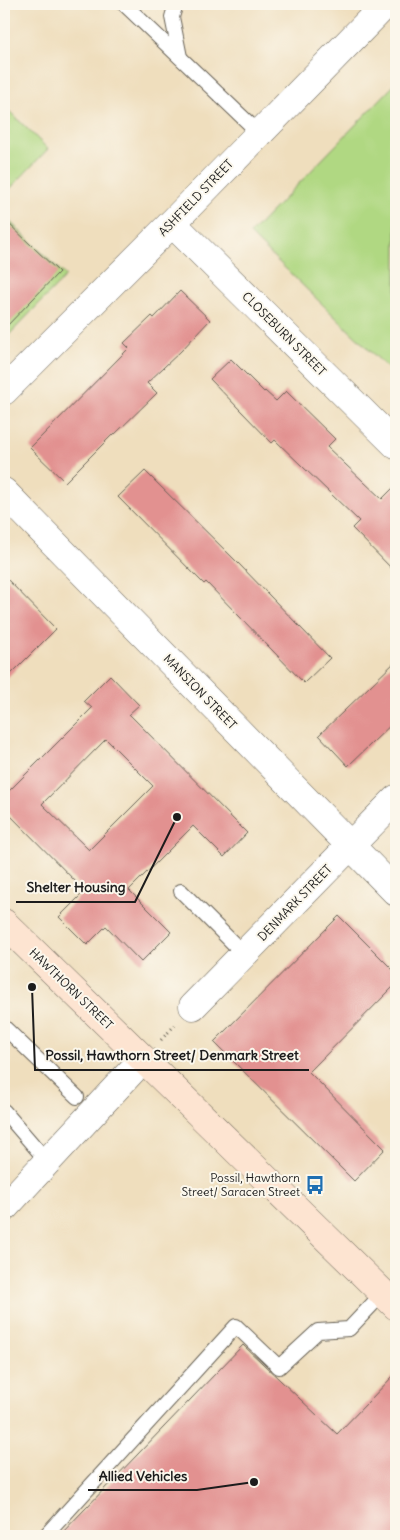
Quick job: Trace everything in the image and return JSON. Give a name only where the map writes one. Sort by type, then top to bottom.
[{"type":"main road","name":"HAWTHORN STREET","points":[[4,923],[390,1299]]},
{"type":"street","name":"ASHFIELD STREET","points":[[4,391],[172,223],[386,4]]},
{"type":"street","name":"CLOSEBURN STREET","points":[[172,223],[396,445]]},
{"type":"street","name":"MANSION STREET","points":[[4,492],[396,892]]},
{"type":"street","name":"DENMARK STREET","points":[[193,1006],[396,799]]},
{"type":"street","points":[[4,1208],[143,1059]]},
{"type":"lane","points":[[124,4],[259,133]]},
{"type":"lane","points":[[180,57],[174,10],[181,4]]},
{"type":"lane","points":[[181,891],[244,954]]},
{"type":"lane","points":[[4,1027],[77,1097]]},
{"type":"lane","points":[[4,1111],[47,1161]]},
{"type":"lane","points":[[47,1536],[236,1326],[279,1367],[318,1330],[349,1329],[390,1299]]},
{"type":"path","points":[[143,1059],[193,1006]]},
{"type":"green space","points":[[396,83],[396,376],[250,234]]},
{"type":"green space","points":[[4,106],[48,149],[4,195]]},
{"type":"green space","points":[[4,216],[66,276],[4,340]]},
{"type":"building","points":[[4,219],[59,272],[4,329]]},
{"type":"building","points":[[180,291],[210,320],[147,383],[157,393],[65,482],[30,448],[129,348],[124,343],[152,316],[154,318]]},
{"type":"building","points":[[231,359],[264,392],[276,401],[286,391],[335,439],[327,447],[382,499],[396,485],[396,573],[352,528],[359,521],[275,440],[272,443],[210,379]]},
{"type":"building","points":[[145,471],[330,658],[304,683],[206,582],[204,584],[118,497]]},
{"type":"building","points":[[4,576],[56,629],[4,681]]},
{"type":"building","points":[[396,661],[396,720],[348,766],[319,735]]},
{"type":"building","points":[[110,675],[139,705],[129,714],[247,833],[224,857],[193,826],[129,890],[171,932],[141,962],[106,926],[87,945],[59,917],[85,891],[4,809],[4,796],[92,708],[84,701]],"holes":[[[106,739],[153,786],[89,850],[42,804]]]},
{"type":"building","points":[[339,916],[396,973],[396,984],[309,1072],[385,1149],[354,1181],[214,1042]]},
{"type":"building","points":[[243,1345],[337,1434],[396,1373],[396,1536],[59,1536]]},
{"type":"place","name":"Shelter Housing","points":[[177,817]]},
{"type":"place","name":"Possil, Hawthorn Street/ Denmark Street","points":[[32,987]]},
{"type":"place","name":"Possil, Hawthorn Street/ Saracen Street","points":[[315,1185]]},
{"type":"place","name":"Allied Vehicles","points":[[254,1482]]}]
